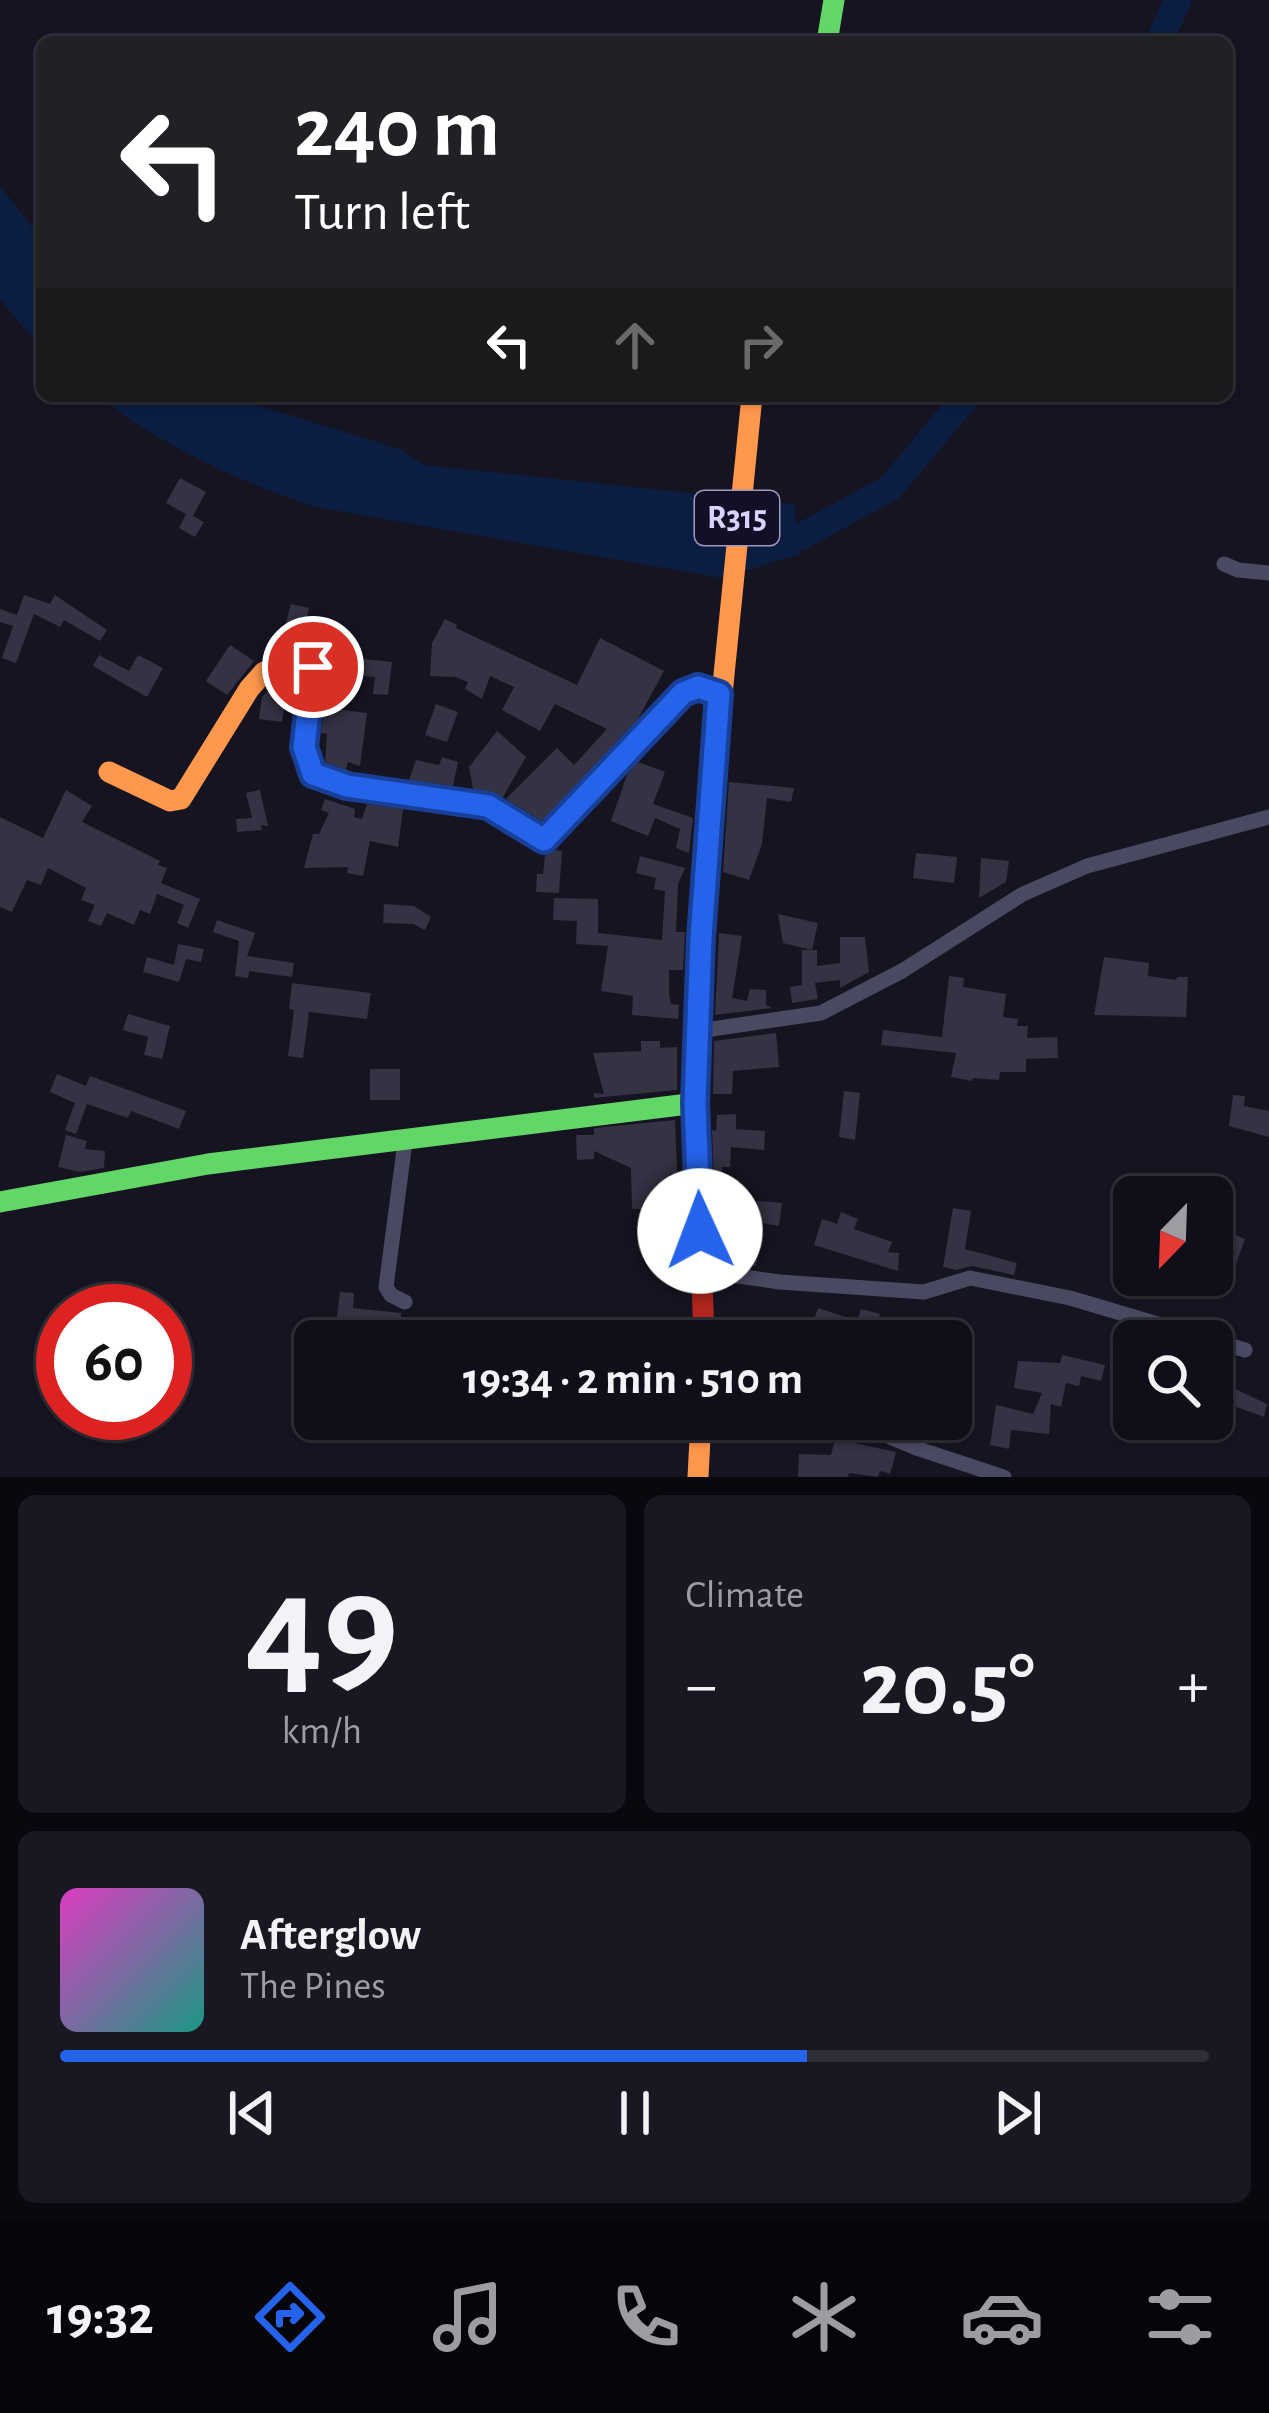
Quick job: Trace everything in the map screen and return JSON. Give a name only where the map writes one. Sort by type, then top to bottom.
[{"type":"street","points":[[828,36],[833,0]]},
{"type":"street","name":"R315","points":[[703,1320],[695,1103],[703,892],[722,640],[751,402]]},
{"type":"street","points":[[1223,564],[1269,573]]},
{"type":"street","points":[[109,772],[170,801],[182,799],[249,689],[264,672],[300,661],[313,667],[304,747],[313,774],[347,786],[488,806],[544,840],[683,693],[698,687],[719,694]]},
{"type":"street","points":[[698,1031],[821,1013],[902,971],[1023,894],[1087,866],[1269,818]]},
{"type":"street","points":[[0,1202],[208,1164],[695,1103]]},
{"type":"street","points":[[405,1142],[386,1287],[405,1302]]},
{"type":"street","points":[[702,1271],[924,1292],[970,1277],[1070,1298],[1245,1350]]},
{"type":"street","points":[[698,1477],[700,1440]]},
{"type":"street","points":[[897,1440],[1004,1477]]},
{"type":"water","points":[[0,186],[36,231],[36,343],[0,299]]},
{"type":"water","points":[[107,402],[247,402],[400,449],[424,465],[794,504],[800,554],[722,578],[315,507],[258,486],[148,430]]},
{"type":"building","points":[[180,478],[206,492],[193,516],[204,522],[195,537],[179,528],[186,514],[166,503]]},
{"type":"building","points":[[24,595],[50,604],[55,595],[107,630],[100,641],[64,620],[60,627],[34,614],[16,663],[2,658],[13,626],[0,622],[0,609],[17,615]]},
{"type":"building","points":[[291,604],[309,608],[300,647],[279,648]]},
{"type":"building","points":[[445,619],[577,685],[600,638],[664,671],[638,719],[542,821],[506,799],[557,748],[574,765],[607,729],[555,704],[540,731],[502,710],[514,687],[490,676],[482,699],[465,689],[468,682],[430,676],[432,643]]},
{"type":"building","points":[[230,645],[254,661],[227,695],[206,681]]},
{"type":"building","points":[[99,655],[129,671],[138,655],[163,668],[147,697],[93,666]]},
{"type":"building","points":[[355,658],[392,662],[388,695],[373,694],[375,677],[353,675]]},
{"type":"building","points":[[326,686],[335,687],[334,709],[367,713],[360,766],[348,762],[346,770],[325,762],[327,734],[321,733]]},
{"type":"building","points":[[271,687],[287,689],[282,722],[259,719],[262,697]]},
{"type":"building","points":[[436,704],[458,712],[447,742],[425,735]]},
{"type":"building","points":[[497,731],[526,757],[503,797],[473,789],[469,767]]},
{"type":"building","points":[[442,757],[458,762],[453,786],[409,780],[416,760],[439,765]]},
{"type":"building","points":[[638,762],[665,772],[653,804],[693,818],[689,853],[676,848],[680,829],[655,818],[648,836],[611,821],[627,775]]},
{"type":"building","points":[[729,782],[794,788],[791,802],[767,798],[762,844],[749,880],[723,872]]},
{"type":"building","points":[[66,790],[92,806],[82,822],[160,861],[158,865],[167,868],[161,883],[200,899],[188,928],[177,923],[184,905],[157,894],[150,914],[140,910],[134,925],[107,913],[101,926],[88,921],[95,905],[81,900],[86,888],[48,868],[41,885],[27,880],[12,912],[0,907],[0,817],[43,838]]},
{"type":"building","points":[[260,790],[268,826],[237,832],[236,819],[252,818],[246,793]]},
{"type":"building","points":[[325,799],[355,809],[354,817],[362,819],[367,804],[403,809],[398,847],[370,841],[363,876],[347,873],[348,867],[304,868],[313,834],[319,834],[329,813],[321,810]]},
{"type":"building","points":[[562,851],[559,893],[536,892],[545,855]]},
{"type":"building","points":[[916,853],[957,857],[954,883],[913,878]]},
{"type":"building","points":[[640,856],[685,868],[678,884],[676,932],[685,932],[683,970],[669,970],[669,994],[671,1004],[679,1005],[678,1019],[632,1015],[633,996],[601,991],[608,946],[576,944],[577,921],[553,920],[554,898],[598,899],[598,933],[662,940],[665,891],[654,889],[656,878],[636,873]]},
{"type":"building","points":[[981,858],[1009,861],[1006,882],[979,898]]},
{"type":"building","points":[[384,904],[414,906],[431,917],[425,930],[413,924],[383,923]]},
{"type":"building","points":[[778,914],[818,923],[812,950],[783,943]]},
{"type":"building","points":[[217,920],[255,933],[247,956],[294,963],[292,977],[249,971],[248,978],[235,976],[239,941],[213,932]]},
{"type":"building","points":[[719,933],[742,936],[732,998],[747,1001],[750,989],[766,990],[766,1005],[772,1008],[715,1015]]},
{"type":"building","points":[[840,937],[865,937],[869,972],[840,988],[840,980],[815,983],[818,999],[792,1003],[790,987],[802,985],[802,950],[817,950],[817,966],[840,963]]},
{"type":"building","points":[[178,944],[204,949],[201,962],[186,959],[179,982],[143,972],[147,957],[174,965]]},
{"type":"building","points":[[1104,957],[1149,963],[1148,976],[1188,977],[1186,1017],[1094,1015]]},
{"type":"building","points":[[949,976],[964,978],[963,987],[1006,994],[1003,1017],[1018,1019],[1017,1026],[1028,1026],[1027,1038],[1057,1037],[1058,1058],[1026,1059],[1026,1072],[1000,1072],[999,1080],[972,1081],[951,1077],[956,1053],[881,1045],[883,1030],[942,1037]]},
{"type":"building","points":[[292,983],[371,993],[367,1019],[309,1012],[303,1058],[288,1056]]},
{"type":"building","points":[[128,1014],[170,1026],[162,1059],[144,1055],[148,1037],[123,1030]]},
{"type":"building","points":[[776,1033],[779,1067],[733,1071],[732,1094],[713,1094],[714,1041]]},
{"type":"building","points":[[641,1041],[660,1041],[660,1048],[677,1047],[677,1090],[594,1098],[594,1093],[604,1094],[593,1053],[641,1051]]},
{"type":"building","points":[[370,1069],[400,1069],[400,1100],[370,1100]]},
{"type":"building","points":[[57,1074],[86,1086],[90,1076],[186,1111],[179,1129],[131,1111],[128,1118],[87,1104],[76,1134],[65,1130],[75,1103],[50,1092]]},
{"type":"building","points":[[844,1091],[860,1093],[855,1140],[839,1137]]},
{"type":"building","points":[[1233,1095],[1245,1096],[1244,1106],[1269,1111],[1269,1137],[1229,1126]]},
{"type":"building","points":[[736,1114],[736,1129],[765,1131],[764,1150],[731,1147],[730,1167],[722,1167],[721,1185],[714,1185],[712,1130],[716,1131],[717,1115]]},
{"type":"building","points":[[675,1120],[678,1236],[665,1235],[666,1209],[632,1209],[631,1168],[594,1151],[594,1159],[577,1160],[576,1135],[594,1135],[594,1128]]},
{"type":"building","points":[[66,1135],[87,1141],[85,1149],[105,1151],[104,1168],[80,1172],[58,1167]]},
{"type":"building","points":[[736,1199],[782,1203],[779,1226],[762,1223],[756,1266],[719,1261],[721,1242],[748,1245],[751,1212],[735,1211]]},
{"type":"building","points":[[953,1208],[971,1211],[965,1249],[1017,1263],[1014,1275],[972,1266],[943,1267]]},
{"type":"building","points":[[841,1212],[858,1219],[854,1229],[892,1242],[888,1252],[899,1253],[898,1271],[814,1245],[822,1219],[837,1224]]},
{"type":"building","points":[[1233,1234],[1245,1239],[1233,1269]]},
{"type":"building","points":[[340,1292],[354,1293],[353,1308],[401,1313],[400,1320],[337,1320]]},
{"type":"building","points":[[818,1308],[854,1320],[814,1320]]},
{"type":"building","points":[[861,1309],[880,1314],[878,1320],[857,1320]]},
{"type":"building","points":[[1062,1355],[1105,1365],[1101,1381],[1081,1376],[1079,1386],[1066,1383],[1061,1407],[1051,1404],[1049,1434],[1011,1430],[1009,1449],[990,1445],[996,1405],[1033,1414],[1042,1393],[1014,1388],[1018,1361],[1060,1363]]},
{"type":"building","points":[[1233,1388],[1267,1404],[1264,1417],[1233,1406]]},
{"type":"building","points":[[835,1440],[896,1452],[890,1474],[798,1477],[799,1454],[831,1455]]},
{"type":"waterway","points":[[1162,36],[1178,0]]},
{"type":"waterway","points":[[764,537],[800,537],[890,488],[962,402]]},
{"type":"traffic: fast","points":[[828,36],[834,0]]},
{"type":"traffic: fast","points":[[0,1202],[208,1164],[696,1103]]},
{"type":"traffic: slow","points":[[712,794],[751,402]]},
{"type":"traffic: slow","points":[[109,772],[170,801],[181,799],[249,689],[264,672],[300,661],[313,667],[304,747],[313,774],[347,786],[488,806],[545,840],[683,693],[698,687],[719,694]]},
{"type":"traffic: slow","points":[[698,1477],[700,1440]]},
{"type":"traffic: jam","points":[[703,1320],[696,1095],[712,794]]},
{"type":"route","points":[[313,667],[304,747],[313,774],[347,786],[488,806],[544,840],[683,693],[698,687],[719,694],[703,892],[695,1103],[700,1231]]}]
